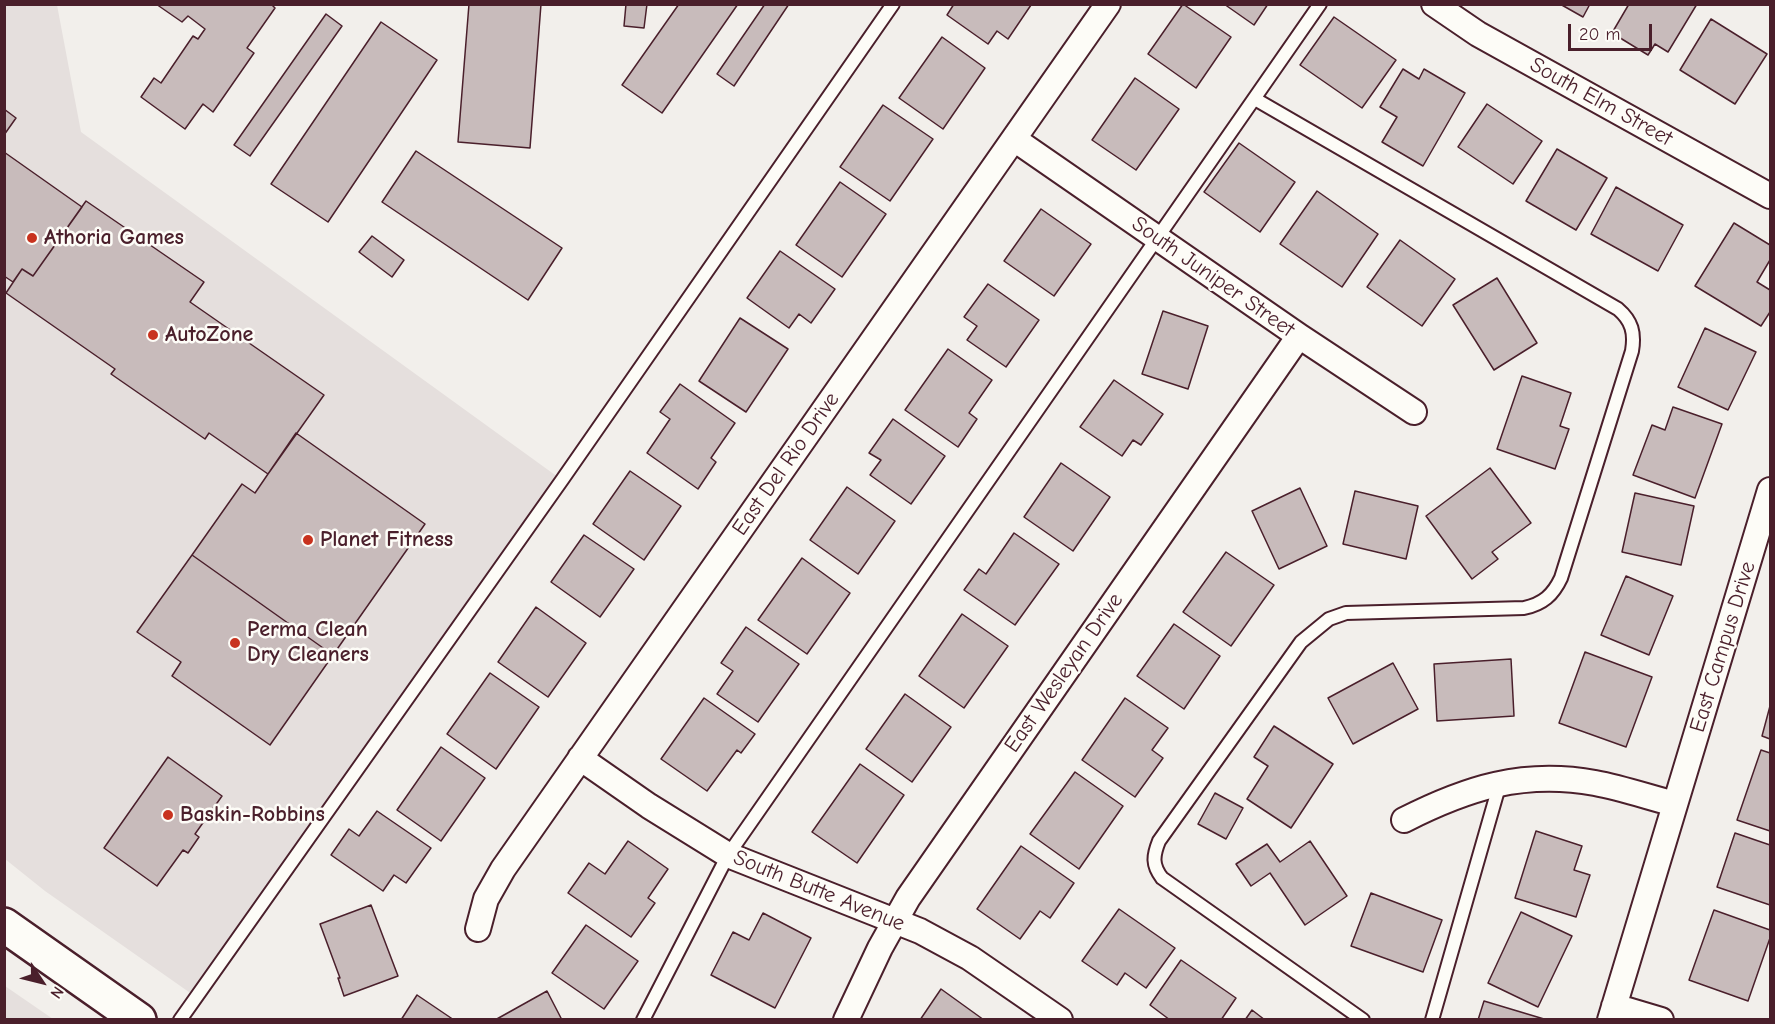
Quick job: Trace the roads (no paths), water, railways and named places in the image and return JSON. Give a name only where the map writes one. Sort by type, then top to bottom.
[{"type":"main road","points":[[4,925],[139,1020]]},
{"type":"street","name":"East Del Rio Drive","points":[[478,929],[486,899],[494,883],[1107,4]]},
{"type":"street","name":"South Elm Street","points":[[1434,4],[1478,34],[1770,196]]},
{"type":"street","name":"South Juniper Street","points":[[1014,139],[1299,336],[1414,412]]},
{"type":"street","name":"East Wesleyan Drive","points":[[846,1020],[894,921],[911,892],[1299,336]]},
{"type":"street","name":"East Campus Drive","points":[[1612,1013],[1770,490]]},
{"type":"street","name":"South Butte Avenue","points":[[580,758],[649,806],[728,855],[920,931],[954,949],[1037,1012],[1060,1020]]},
{"type":"street","points":[[1404,820],[1452,797],[1500,783],[1535,779],[1568,779],[1596,783],[1675,804]]},
{"type":"street","points":[[1612,1013],[1661,1020]]},
{"type":"lane","points":[[180,1020],[893,4]]},
{"type":"lane","points":[[643,1020],[728,855],[1320,4]]},
{"type":"lane","points":[[1255,99],[1618,309],[1627,317],[1634,339],[1561,578],[1556,589],[1547,599],[1536,606],[1524,608],[1346,613],[1329,619],[1301,642],[1159,841],[1155,851],[1153,861],[1162,878],[1363,1020]]},
{"type":"lane","points":[[1432,1020],[1500,783]]},
{"type":"place","name":"Athoria Games","points":[[32,238]]},
{"type":"place","name":"AutoZone","points":[[153,335]]},
{"type":"place","name":"Planet Fitness","points":[[308,540]]},
{"type":"place","name":"Perma Clean Dry Cleaners","points":[[235,643]]},
{"type":"place","name":"Baskin-Robbins","points":[[168,815]]}]
